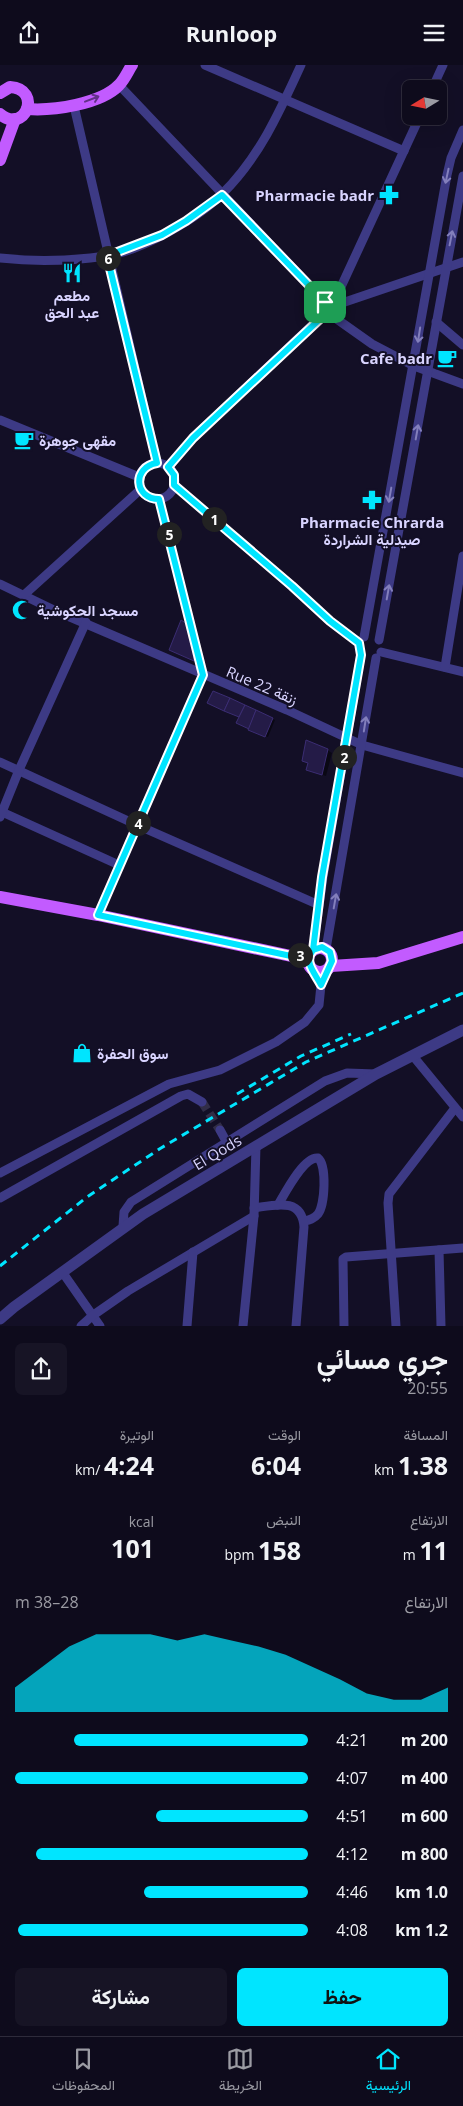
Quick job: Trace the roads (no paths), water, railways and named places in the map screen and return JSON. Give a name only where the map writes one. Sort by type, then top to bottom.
[{"type":"main road","points":[[27,109],[55,109],[74,106],[108,93],[119,85],[132,65]]},
{"type":"main road","points":[[0,93],[10,87],[22,90],[28,100],[27,109],[24,114],[14,119],[8,119],[0,114]]},
{"type":"main road","points":[[0,160],[14,119]]},
{"type":"main road","points":[[0,897],[98,915],[311,959],[323,971],[329,960]]},
{"type":"main road","points":[[329,960],[355,965],[378,963],[463,934]]},
{"type":"main road","points":[[311,959],[322,947],[329,960]]},
{"type":"street","points":[[205,65],[404,151]]},
{"type":"street","points":[[0,258],[41,261],[107,256],[162,235],[186,221],[222,195],[257,151],[301,65]]},
{"type":"street","points":[[436,80],[443,65]]},
{"type":"street","points":[[119,85],[222,195],[332,303],[336,311],[328,314],[193,438],[168,467]]},
{"type":"street","points":[[74,106],[107,256],[157,463]]},
{"type":"street","points":[[332,303],[416,125]]},
{"type":"street","points":[[321,985],[311,959],[362,640],[414,366],[447,175],[451,158],[463,130]]},
{"type":"street","points":[[0,1173],[169,1085],[220,1070],[276,1042],[305,1022],[319,1005],[321,985],[329,960],[379,640],[463,177]]},
{"type":"street","points":[[463,262],[322,307],[328,314],[372,344],[414,366],[463,383]]},
{"type":"street","points":[[436,321],[463,345]]},
{"type":"street","points":[[0,420],[139,477]]},
{"type":"street","points":[[157,463],[168,467],[174,475],[174,485],[169,494],[159,499],[148,497],[141,489],[139,477],[146,467],[157,463]]},
{"type":"street","points":[[174,485],[330,621],[362,640]]},
{"type":"street","points":[[24,595],[141,489]]},
{"type":"street","points":[[98,915],[203,675],[159,499]]},
{"type":"street","points":[[445,667],[463,556]]},
{"type":"street","name":"Rue 22 زنقة","points":[[0,584],[56,611],[86,622],[203,675],[287,710],[362,745],[463,773]]},
{"type":"street","points":[[86,622],[1,814],[119,865]]},
{"type":"street","points":[[362,640],[372,636],[379,640]]},
{"type":"street","points":[[361,655],[368,659],[378,655],[463,672]]},
{"type":"street","points":[[0,762],[319,905]]},
{"type":"street","name":"El Qods","points":[[0,1319],[123,1226],[376,1074],[463,1031]]},
{"type":"street","points":[[413,1056],[463,1117]]},
{"type":"street","points":[[123,1226],[124,1213],[131,1202],[226,1141],[332,1077],[347,1073],[376,1074]]},
{"type":"street","points":[[0,1198],[181,1096],[188,1094],[202,1102]]},
{"type":"street","points":[[396,1326],[388,1203],[389,1193],[455,1108]]},
{"type":"street","points":[[220,1130],[226,1141]]},
{"type":"street","points":[[243,1326],[254,1212],[256,1146]]},
{"type":"street","points":[[278,1205],[298,1172],[311,1159],[318,1158],[323,1165],[324,1191],[322,1207],[315,1217],[304,1221]]},
{"type":"street","points":[[81,1326],[128,1291],[254,1212],[278,1205],[291,1206],[299,1210],[304,1221],[296,1326]]},
{"type":"street","points":[[344,1326],[343,1259],[346,1257],[463,1249]]},
{"type":"street","points":[[438,1250],[441,1326]]},
{"type":"street","points":[[187,1326],[193,1252]]},
{"type":"street","points":[[63,1273],[100,1326]]},
{"type":"tunnel","points":[[202,1102],[220,1130]]},
{"type":"railway","points":[[0,1266],[87,1197],[161,1148],[306,1062],[463,993]]},
{"type":"railway","points":[[237,1094],[301,1056],[351,1034]]},
{"type":"place","name":"Pharmacie badr","points":[[389,195]]},
{"type":"place","name":"مطعم عبد الحق","points":[[72,273]]},
{"type":"place","name":"Cafe badr","points":[[447,358]]},
{"type":"place","name":"مقهى جوهرة","points":[[24,440]]},
{"type":"place","name":"Pharmacie Chrarda صيدلية الشراردة","points":[[372,500]]},
{"type":"place","name":"مسجد الحكوشية","points":[[22,610]]},
{"type":"place","name":"سوق الحفرة","points":[[82,1053]]}]
